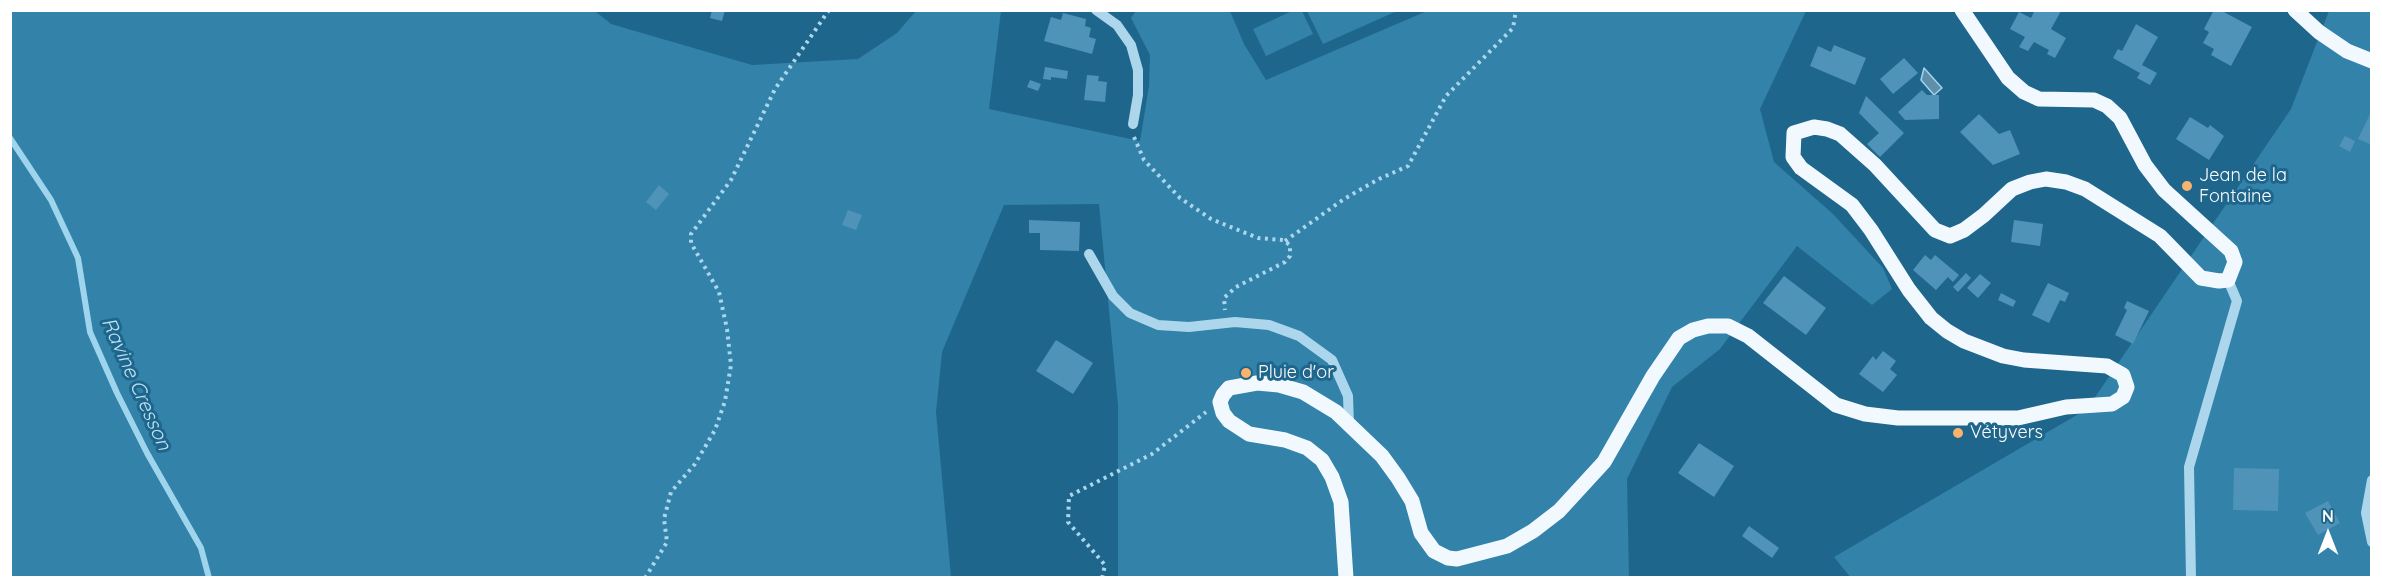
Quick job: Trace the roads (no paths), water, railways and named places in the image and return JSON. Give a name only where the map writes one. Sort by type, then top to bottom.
[{"type":"main road","points":[[1346,578],[1341,502],[1332,477],[1322,460],[1307,448],[1285,440],[1250,434],[1229,421],[1223,413],[1220,402],[1230,388],[1257,383],[1279,385],[1303,392],[1336,412],[1382,456],[1398,478],[1412,501],[1426,542],[1434,551],[1448,558],[1458,559],[1507,546],[1533,531],[1559,511],[1604,462],[1653,376],[1679,338],[1693,330],[1708,326],[1728,326],[1748,336],[1836,405],[1865,414],[1898,418],[1994,420],[2018,418],[2066,407],[2112,404],[2123,398],[2127,387],[2123,375],[2107,366],[2003,357],[1964,341],[1931,318],[1909,290],[1871,230],[1851,205],[1801,168],[1793,157],[1794,133],[1802,129],[1827,129],[1840,134],[1875,165],[1935,230],[1950,236],[1964,230],[1984,215],[2012,189],[2030,182],[2046,180],[2066,182],[2085,189],[2160,236],[2201,278],[2229,280],[2235,262],[2231,251],[2164,190],[2145,165],[2120,118],[2107,106],[2094,100],[2039,99],[2024,92],[2008,78],[1962,10]]},
{"type":"main road","points":[[2295,10],[2319,32],[2347,51],[2372,61]]},
{"type":"street","points":[[1096,10],[1117,25],[1131,45],[1138,70],[1138,95],[1132,124]]},
{"type":"street","points":[[1089,254],[1113,296],[1130,313],[1158,325],[1189,327],[1235,322],[1269,325],[1299,336],[1332,360],[1348,396],[1349,425]]},
{"type":"street","points":[[2191,578],[2189,467],[2237,301],[2229,280]]},
{"type":"street","points":[[2372,480],[2366,513],[2372,542]]},
{"type":"waterway","name":"Ravine Cresson","points":[[10,138],[51,200],[78,258],[90,332],[147,453],[201,548],[209,578]]},
{"type":"place","name":"Jean de la Fontaine","points":[[2187,186]]},
{"type":"place","name":"Pluie d'or","points":[[1246,373]]},
{"type":"place","name":"Vétyvers","points":[[1958,433]]}]
